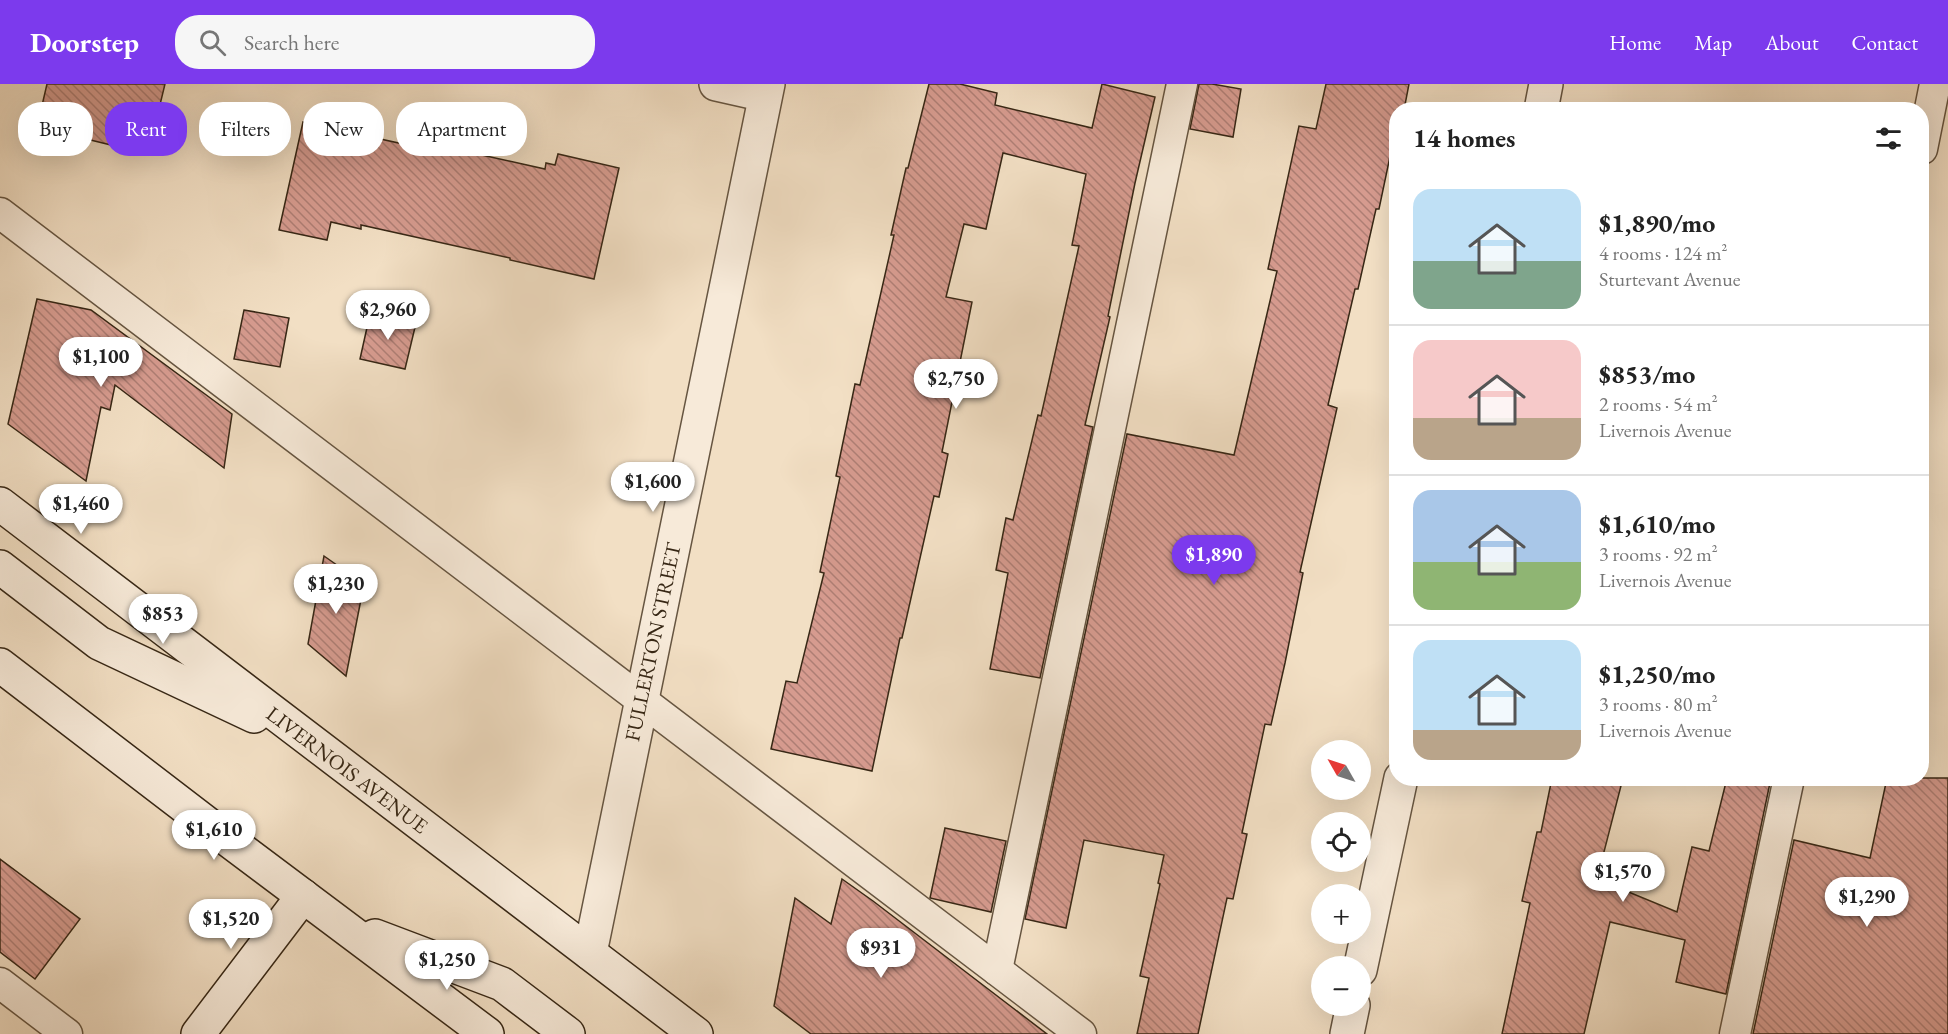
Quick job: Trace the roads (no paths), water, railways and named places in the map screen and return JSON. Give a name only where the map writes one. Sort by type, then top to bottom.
[{"type":"main road","points":[[716,84],[766,89]]},
{"type":"main road","points":[[1543,102],[1546,84]]},
{"type":"main road","name":"FULLERTON STREET","points":[[590,953],[766,89]]},
{"type":"main road","name":"LIVERNOIS AVENUE","points":[[0,504],[696,1034]]},
{"type":"main road","points":[[0,567],[99,643],[313,744]]},
{"type":"main road","points":[[0,665],[488,1034]]},
{"type":"main road","points":[[1363,956],[1399,786]]},
{"type":"main road","points":[[198,1034],[303,896]]},
{"type":"main road","points":[[339,923],[502,984],[568,1034]]},
{"type":"main road","points":[[1347,1034],[1351,1016]]},
{"type":"lane","points":[[997,970],[1182,84]]},
{"type":"lane","points":[[1929,114],[1935,84]]},
{"type":"lane","points":[[0,213],[1081,1034]]},
{"type":"lane","points":[[1735,1034],[1787,786]]},
{"type":"lane","points":[[0,983],[67,1034]]}]
